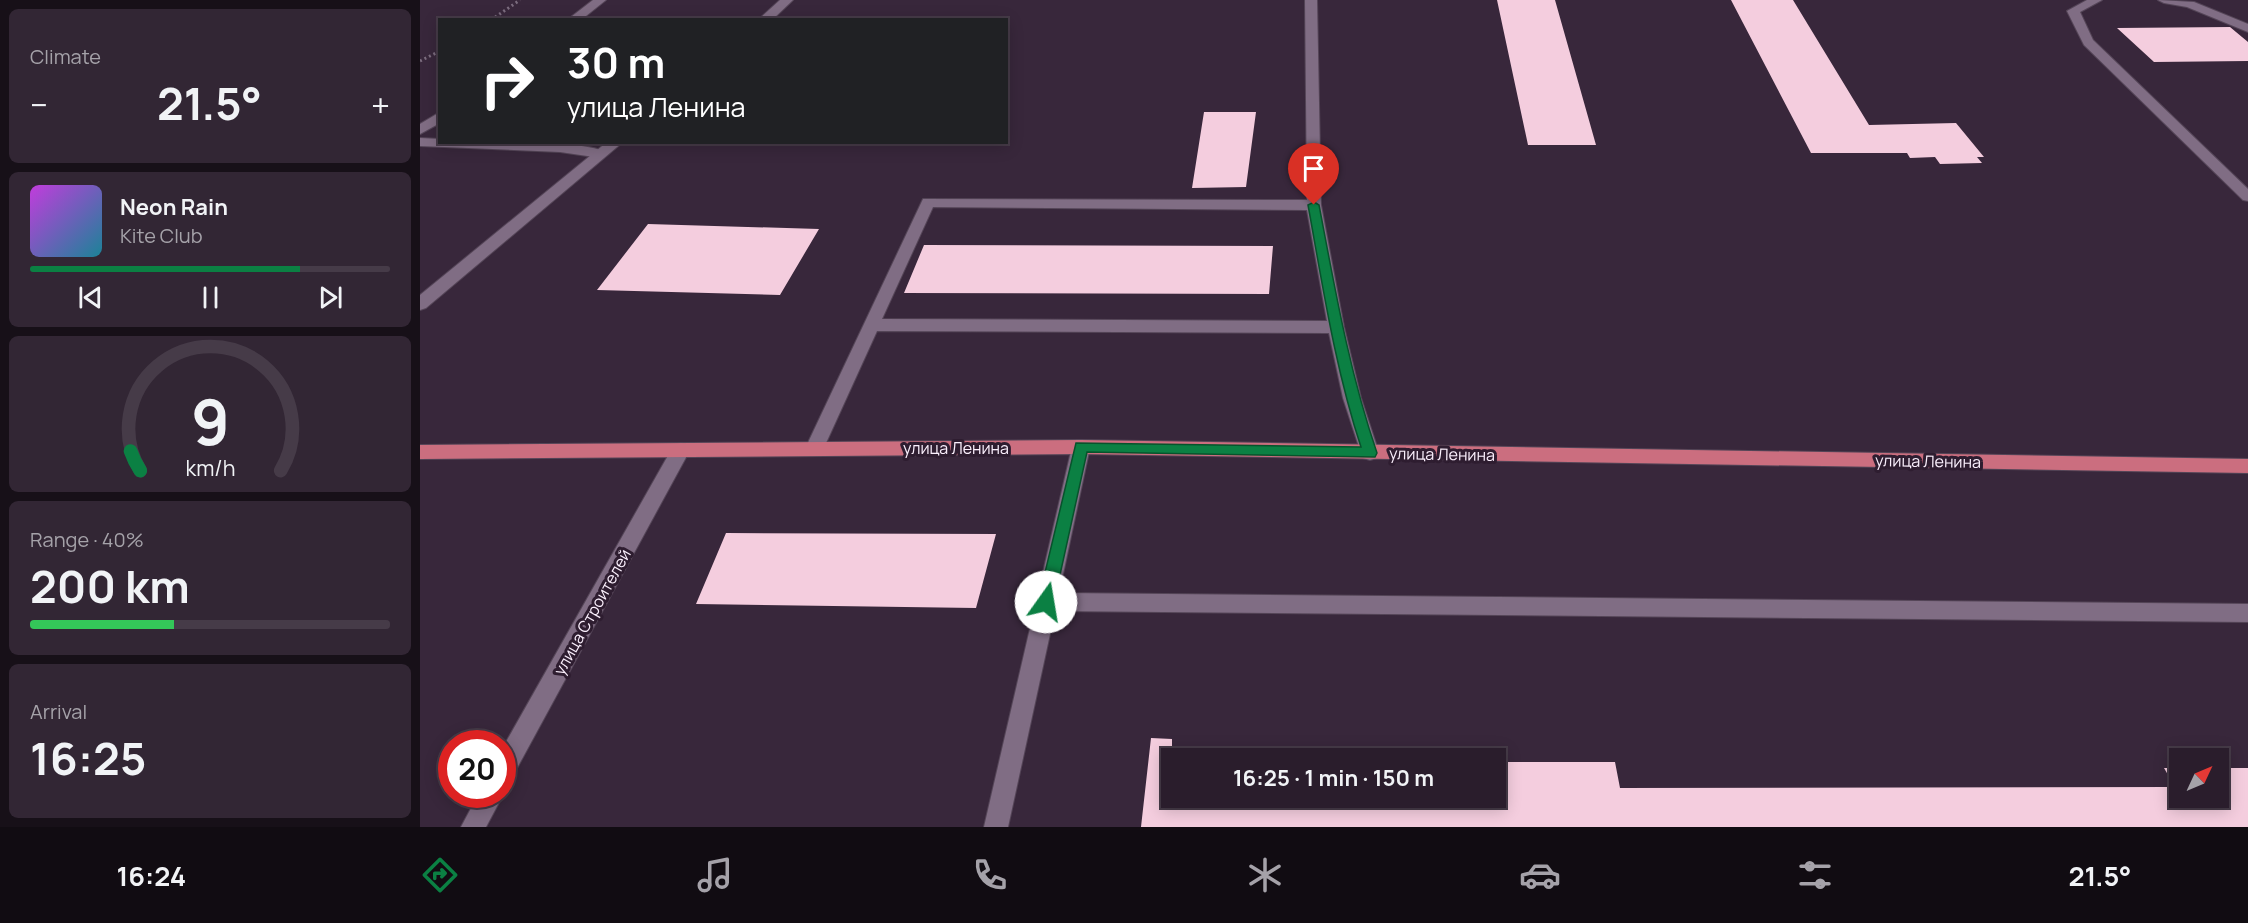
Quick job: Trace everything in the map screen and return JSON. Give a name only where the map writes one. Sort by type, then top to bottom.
[{"type":"main road","name":"улица Ленина","points":[[420,452],[1081,447],[2248,466]]},
{"type":"street","points":[[576,18],[600,0]]},
{"type":"street","points":[[766,18],[787,0]]},
{"type":"street","points":[[1311,0],[1314,205],[1336,327],[1352,398],[1370,453]]},
{"type":"street","points":[[2096,0],[2073,11],[2088,42],[2248,197]]},
{"type":"street","points":[[2163,0],[2190,4],[2248,28]]},
{"type":"street","points":[[420,130],[438,117]]},
{"type":"street","points":[[420,142],[438,143]]},
{"type":"street","points":[[467,144],[560,148],[601,154]]},
{"type":"street","points":[[420,304],[614,144]]},
{"type":"street","points":[[814,449],[928,202],[1314,205]]},
{"type":"street","points":[[870,325],[1336,327]]},
{"type":"street","points":[[996,827],[1081,447]]},
{"type":"street","name":"улица Строителей","points":[[516,748],[681,450]]},
{"type":"street","points":[[1046,602],[2248,613]]},
{"type":"street","points":[[473,827],[484,808]]},
{"type":"path","points":[[494,18],[520,0]]},
{"type":"path","points":[[420,62],[438,52]]},
{"type":"building","points":[[1497,0],[1555,0],[1596,145],[1528,145]]},
{"type":"building","points":[[1731,0],[1793,0],[1869,125],[1956,123],[1984,157],[1977,157],[1982,163],[1940,164],[1935,157],[1910,158],[1907,153],[1811,153]]},
{"type":"building","points":[[2230,27],[2248,42],[2248,61],[2154,62],[2117,28]]},
{"type":"building","points":[[1204,112],[1256,112],[1246,187],[1192,188]]},
{"type":"building","points":[[648,224],[819,229],[780,295],[597,290]]},
{"type":"building","points":[[924,245],[1273,246],[1269,294],[904,293]]},
{"type":"building","points":[[726,533],[996,534],[976,608],[696,604]]},
{"type":"building","points":[[1151,738],[1172,739],[1172,748],[1161,748],[1161,808],[1506,808],[1506,762],[1615,762],[1620,788],[2169,787],[2169,808],[2229,808],[2229,768],[2248,768],[2248,827],[1141,827]]},
{"type":"route","points":[[1046,602],[1081,447],[1370,453],[1352,398],[1336,327],[1314,205]]}]
